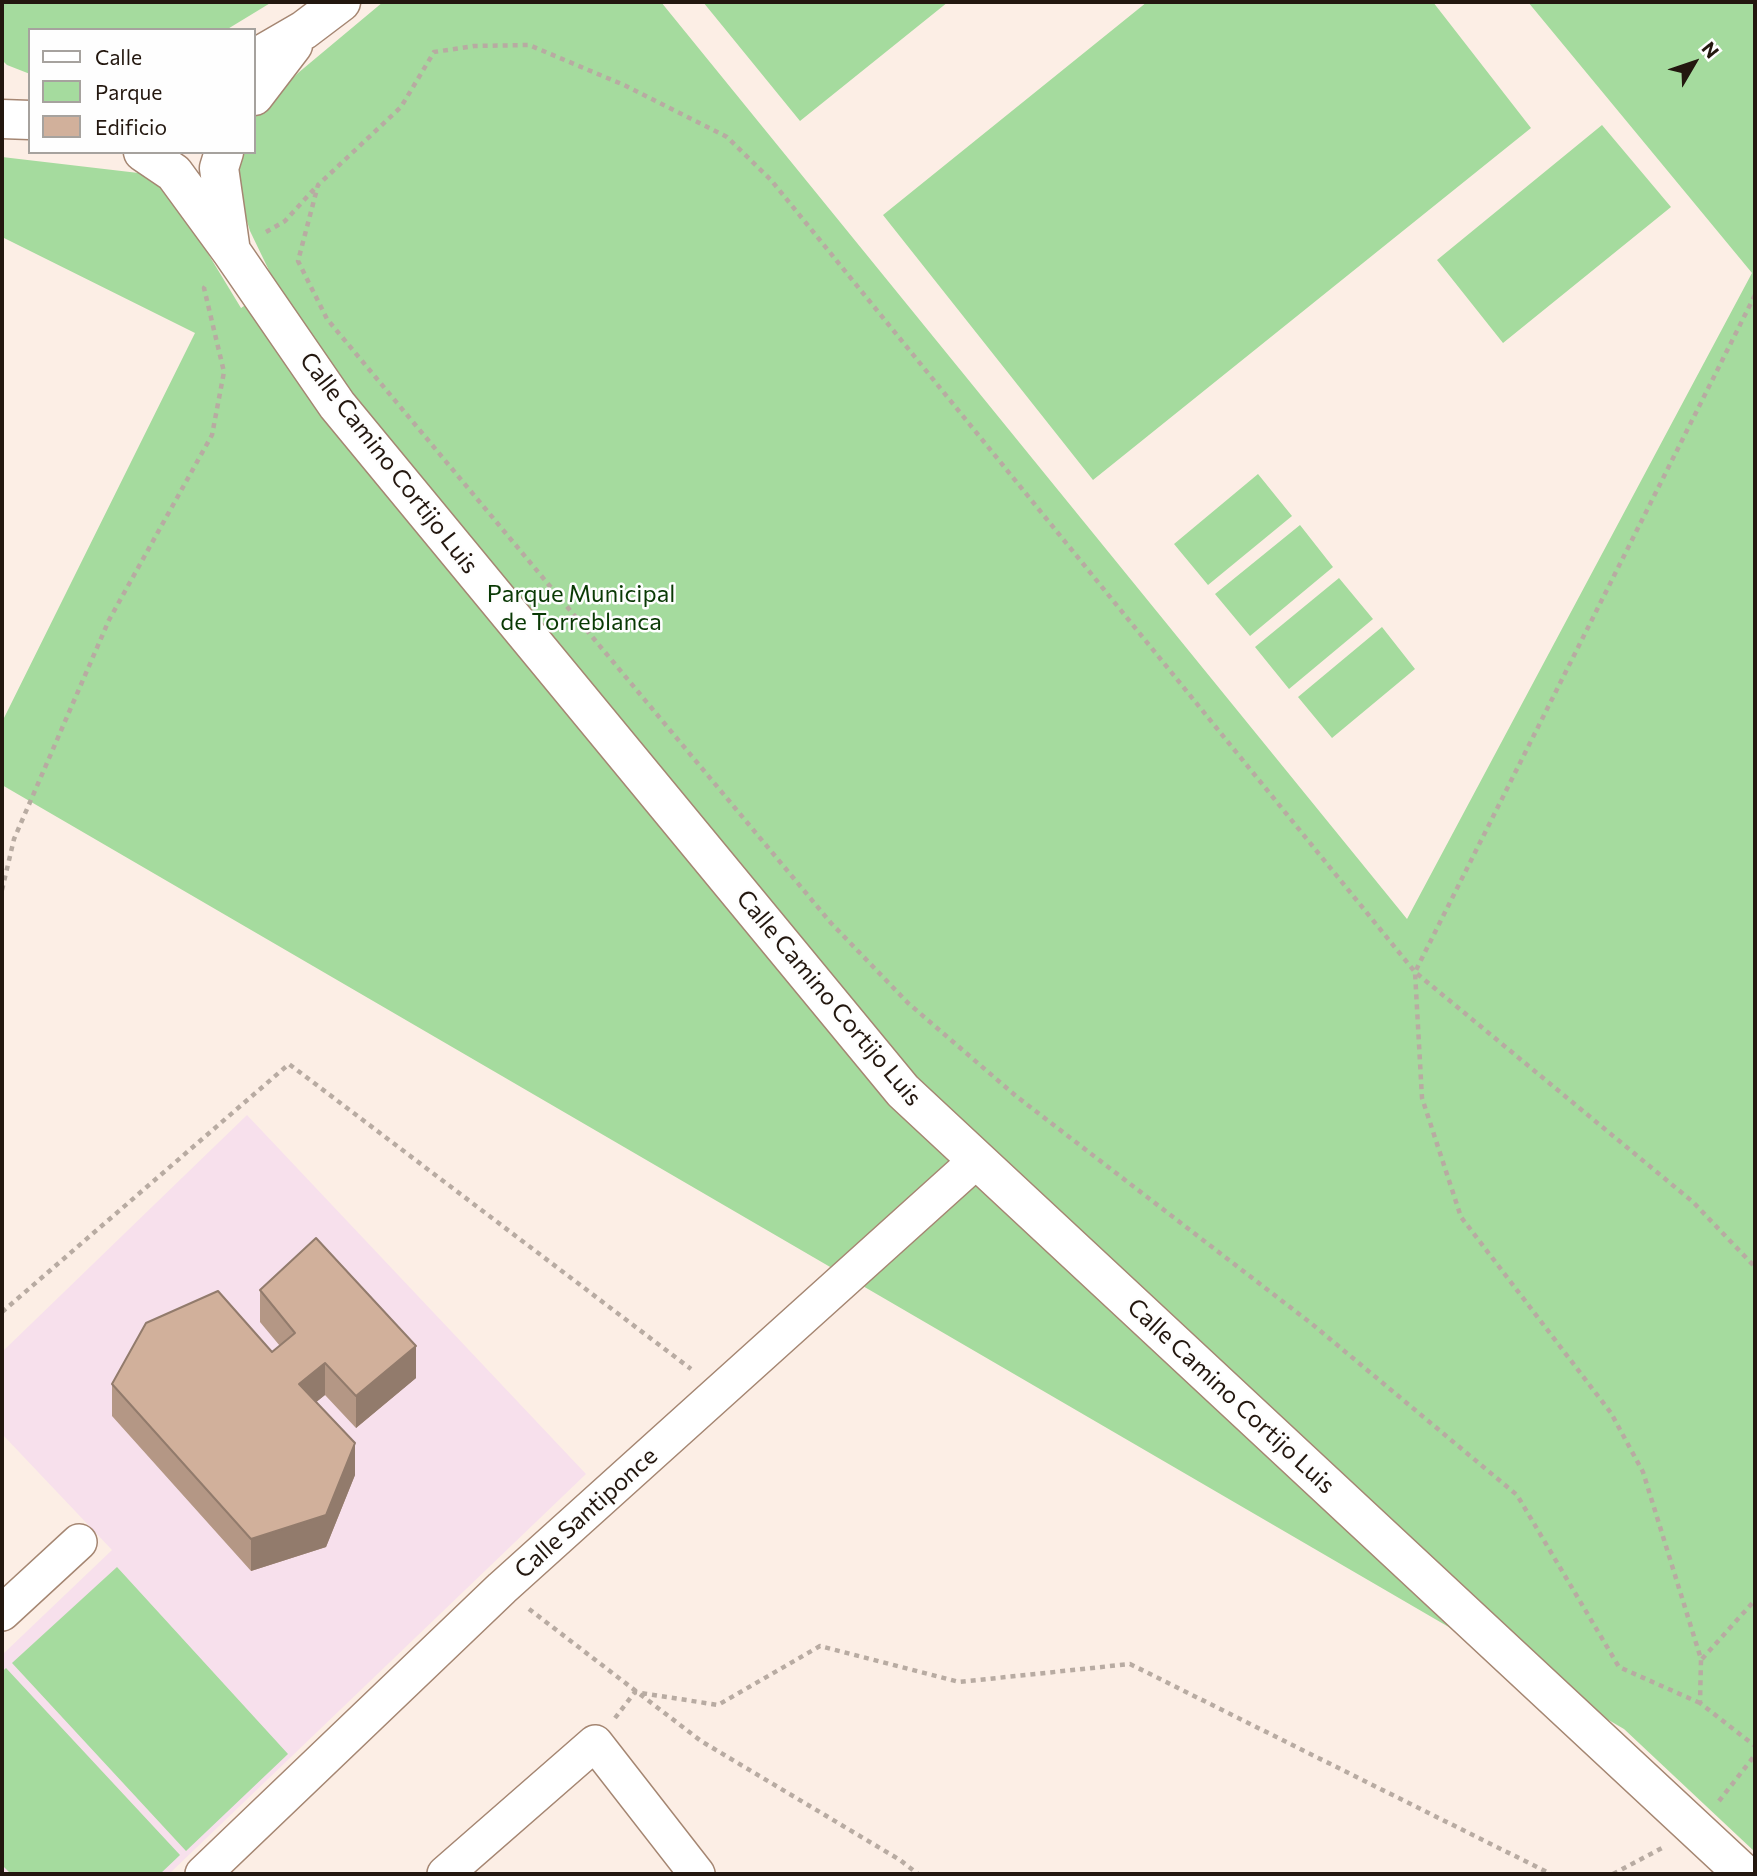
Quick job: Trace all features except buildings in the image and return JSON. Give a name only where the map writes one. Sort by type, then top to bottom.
[{"type":"street","points":[[256,59],[304,30],[341,2]]},
{"type":"street","points":[[256,93],[304,30]]},
{"type":"street","points":[[146,154],[174,173],[231,251]]},
{"type":"street","name":"Calle Camino Cortijo Luis","points":[[223,154],[219,168],[231,251],[337,405],[903,1091],[1744,1874]]},
{"type":"street","name":"Calle Santiponce","points":[[203,1874],[502,1588],[977,1160]]},
{"type":"street","points":[[2,1613],[79,1542]]},
{"type":"street","points":[[456,1871],[595,1743],[697,1874]]},
{"type":"path","points":[[2,890],[14,839],[109,620],[212,435],[224,372],[204,288],[231,251],[285,221],[318,185],[401,107],[434,52],[474,46],[529,45],[624,85],[727,137],[771,180],[1415,972],[1693,1202],[1755,1267]]},
{"type":"path","points":[[318,185],[298,261],[327,319],[831,923],[908,1003],[1016,1096],[1312,1324],[1517,1495],[1619,1667],[1700,1703],[1755,1746]]},
{"type":"path","points":[[1700,1703],[1701,1660],[1643,1472],[1611,1413],[1461,1217],[1422,1098],[1415,972],[1755,295]]},
{"type":"path","points":[[2,1312],[289,1064],[695,1372]]},
{"type":"path","points":[[502,1588],[701,1741],[900,1860],[918,1874]]},
{"type":"path","points":[[1701,1660],[1755,1600]]},
{"type":"path","points":[[635,1692],[719,1704],[820,1646],[959,1682],[1130,1664],[1551,1874]]},
{"type":"path","points":[[1613,1874],[1696,1829],[1755,1755]]},
{"type":"shaded area","points":[[247,1115],[586,1474],[169,1874],[2,1874],[2,1655],[112,1550],[2,1434],[2,1352]]},
{"type":"green space","points":[[2,2],[272,2],[229,28],[28,28],[28,73],[7,65],[2,60]]},
{"type":"green space","name":"Parque Municipal de Torreblanca","points":[[383,2],[661,2],[1407,919],[1752,273],[1528,2],[1755,2],[1755,1852],[1624,1729],[2,785],[2,722],[195,333],[2,237],[2,157],[147,174],[170,191],[241,308],[276,285],[250,231],[235,182],[242,154],[256,154],[256,114],[298,73]]},
{"type":"green space","points":[[703,2],[948,2],[800,121]]},
{"type":"green space","points":[[1147,2],[1433,2],[1531,128],[1093,480],[883,215]]},
{"type":"green space","points":[[1602,125],[1671,207],[1503,343],[1437,260]]},
{"type":"green space","points":[[1258,474],[1292,516],[1208,585],[1174,544]]},
{"type":"green space","points":[[1300,525],[1333,567],[1250,636],[1215,594]]},
{"type":"green space","points":[[1339,578],[1373,619],[1289,689],[1255,647]]},
{"type":"green space","points":[[1382,627],[1415,669],[1332,738],[1298,697]]},
{"type":"green space","points":[[117,1567],[288,1754],[186,1851],[12,1663]]},
{"type":"green space","points":[[6,1668],[180,1855],[160,1874],[11,1874],[2,1865],[2,1672]]}]
